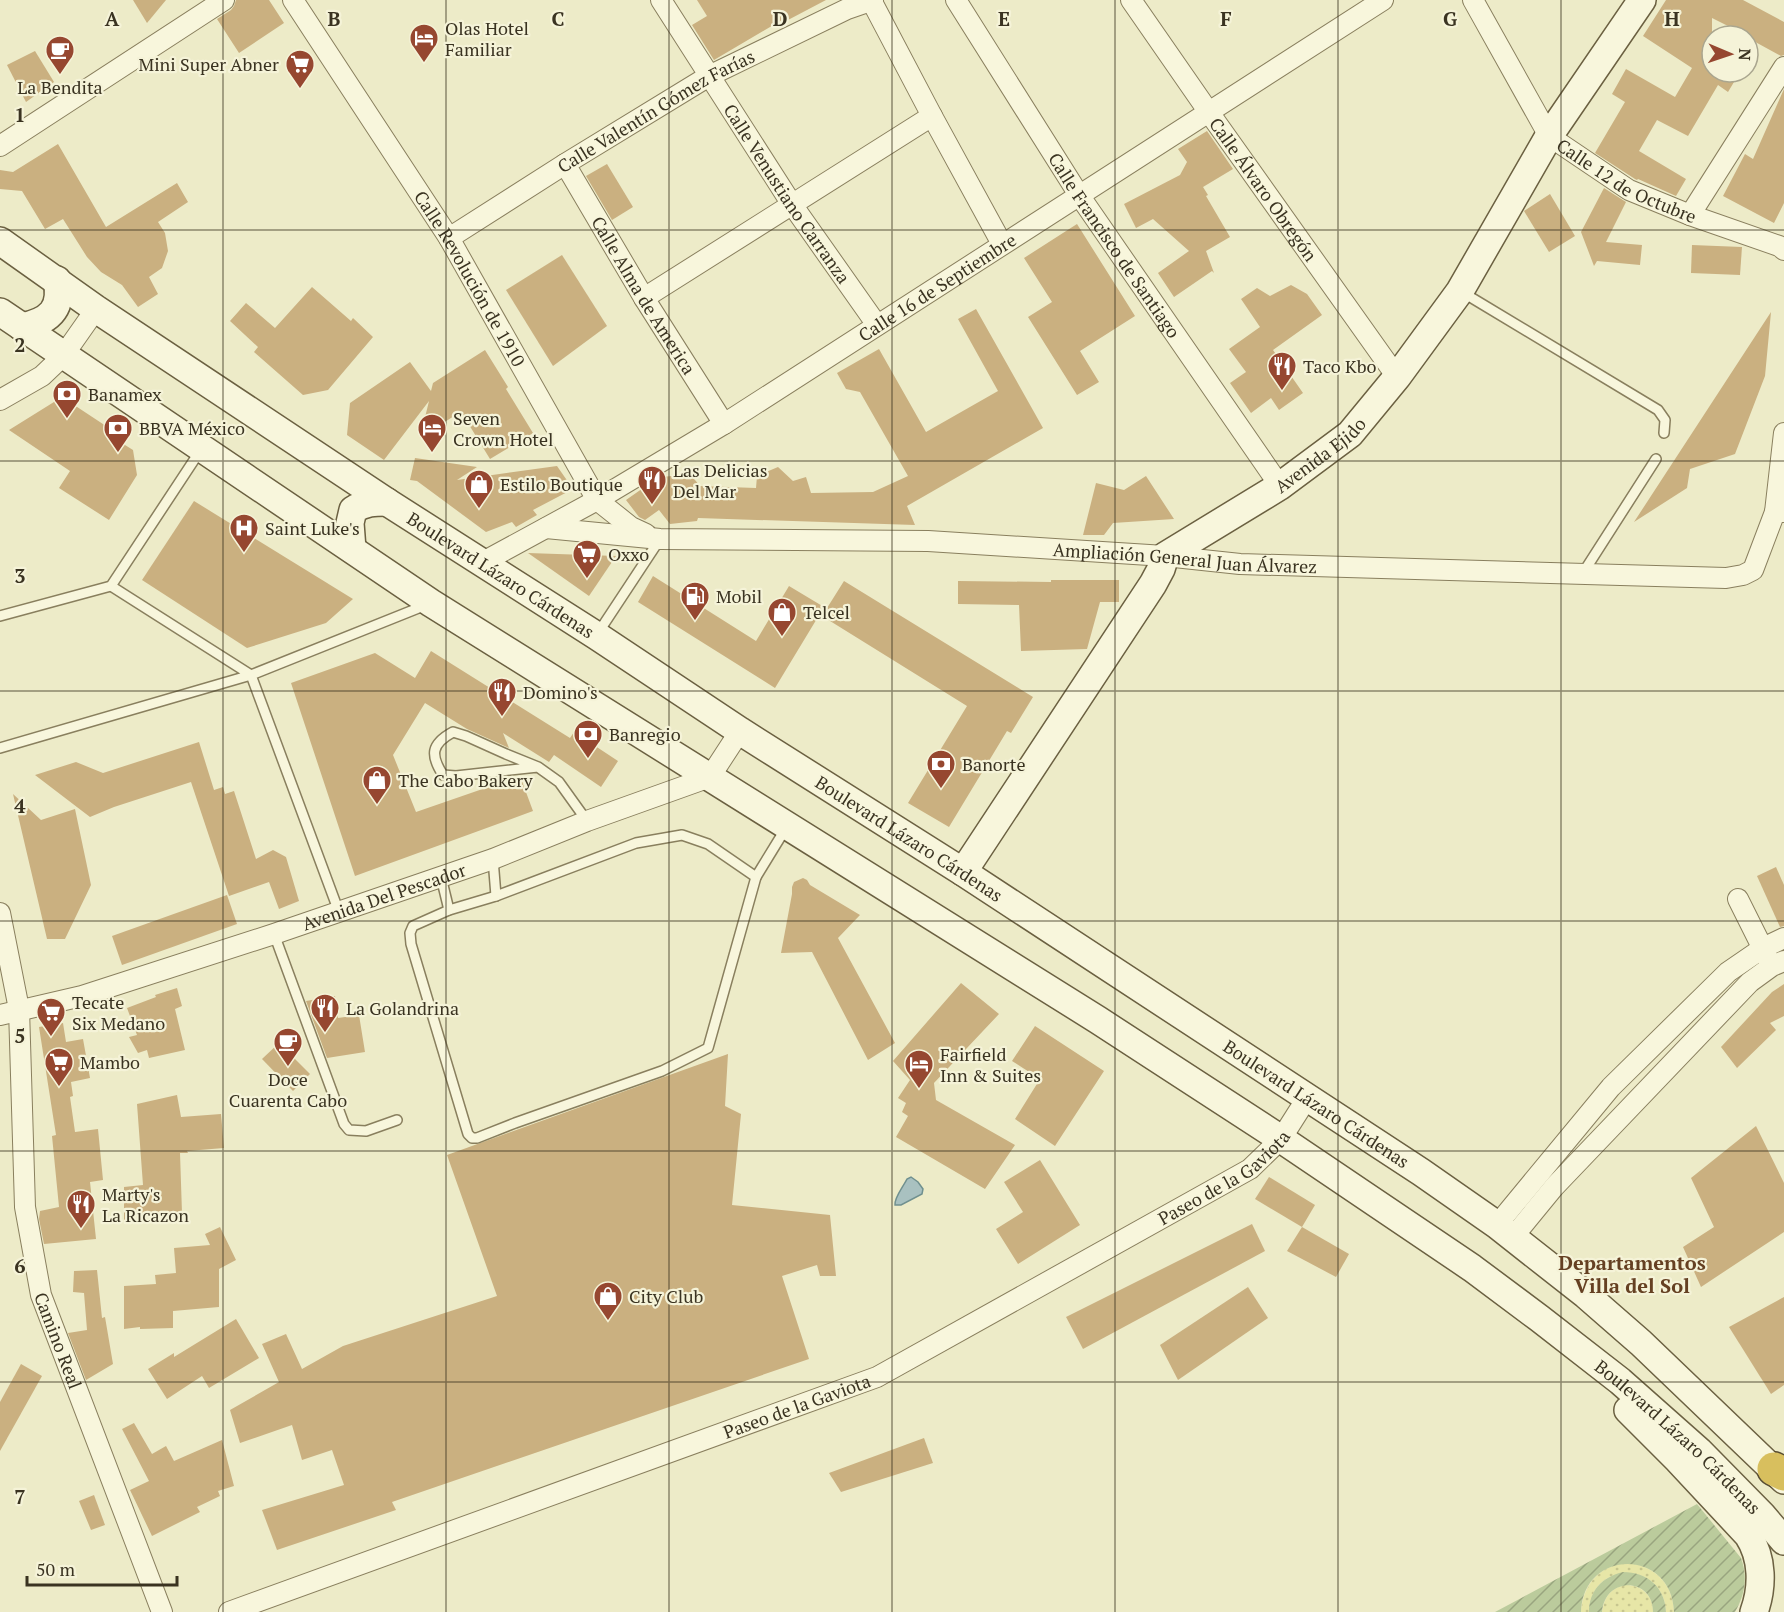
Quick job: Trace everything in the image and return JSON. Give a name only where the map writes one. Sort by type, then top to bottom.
[{"type":"main road","name":"Avenida Ejido","points":[[1164,556],[1280,486],[1350,434],[1397,377],[1460,291],[1549,136],[1642,0]]},
{"type":"main road","name":"Boulevard Lázaro Cárdenas","points":[[0,241],[96,309],[387,501],[740,731],[963,872],[1421,1172],[1505,1231],[1586,1295],[1641,1343],[1781,1474]]},
{"type":"main road","points":[[22,327],[42,321],[53,312],[59,293],[57,280]]},
{"type":"main road","name":"Boulevard Lázaro Cárdenas","points":[[0,312],[431,603],[1098,1020],[1281,1139],[1472,1269],[1620,1381],[1699,1451],[1762,1515],[1784,1541]]},
{"type":"main road","points":[[352,549],[350,523],[353,510],[361,504],[387,501]]},
{"type":"main road","points":[[963,872],[1152,584],[1161,569],[1164,556]]},
{"type":"main road","points":[[1472,1269],[1622,1404],[1748,1535],[1757,1553],[1760,1574],[1758,1599],[1754,1612]]},
{"type":"street","points":[[0,146],[224,0]]},
{"type":"street","name":"Calle Revolución de 1910","points":[[293,0],[449,237],[597,500],[631,527],[660,540]]},
{"type":"street","name":"Calle Venustiano Carranza","points":[[661,0],[792,205],[877,325]]},
{"type":"street","points":[[872,0],[1002,244]]},
{"type":"street","name":"Calle Valentín Gómez Farías","points":[[449,237],[709,76],[839,12],[872,0]]},
{"type":"street","name":"Calle Francisco de Santiago","points":[[957,0],[1079,195],[1280,486]]},
{"type":"street","name":"Calle Álvaro Obregón","points":[[1131,0],[1397,377]]},
{"type":"street","name":"Calle 16 de Septiembre","points":[[483,562],[597,500],[724,424],[1383,0]]},
{"type":"street","name":"Calle 12 de Octubre","points":[[1473,0],[1549,136],[1629,190],[1690,215],[1779,246],[1784,250]]},
{"type":"street","points":[[1690,215],[1784,67]]},
{"type":"street","points":[[644,298],[932,116]]},
{"type":"street","name":"Calle Alma de America","points":[[565,164],[644,298],[724,424]]},
{"type":"street","points":[[0,400],[42,376],[63,356],[96,309]]},
{"type":"street","points":[[1779,512],[1784,433]]},
{"type":"street","name":"Ampliación General Juan Álvarez","points":[[546,528],[660,540],[928,541],[1164,556],[1240,564],[1726,578],[1743,575],[1753,570],[1779,512]]},
{"type":"street","points":[[710,777],[740,731]]},
{"type":"street","name":"Avenida Del Pescador","points":[[0,1015],[82,996],[274,934],[493,859],[587,821],[710,777]]},
{"type":"street","points":[[1505,1231],[1554,1186],[1750,982],[1778,964],[1763,948],[1738,899]]},
{"type":"street","name":"Camino Real","points":[[0,913],[19,1009],[25,1207],[41,1295],[162,1612]]},
{"type":"street","points":[[1505,1231],[1611,1087],[1728,972],[1763,948],[1784,938]]},
{"type":"street","name":"Paseo de la Gaviota","points":[[229,1612],[877,1377],[1250,1168],[1281,1139],[1307,1098]]},
{"type":"lane","points":[[1460,291],[1658,410],[1665,420],[1664,433]]},
{"type":"lane","points":[[0,616],[111,586],[201,449]]},
{"type":"lane","points":[[1583,573],[1656,459]]},
{"type":"lane","points":[[597,636],[660,540]]},
{"type":"lane","points":[[111,586],[251,675],[339,912]]},
{"type":"lane","points":[[0,748],[251,675],[431,603]]},
{"type":"lane","points":[[538,767],[468,776],[443,775],[434,753],[443,738],[453,732],[538,767],[559,782],[587,821]]},
{"type":"lane","points":[[756,877],[708,844],[682,835],[636,843],[496,896],[449,910],[413,926],[410,933],[411,944],[468,1134],[472,1138],[477,1138],[662,1071],[708,1048],[756,877],[787,826]]},
{"type":"lane","points":[[493,859],[496,896]]},
{"type":"lane","points":[[441,877],[449,910]]},
{"type":"lane","points":[[274,934],[344,1124],[349,1130],[366,1131],[397,1120]]},
{"type":"sand","points":[[1628,1563],[1647,1568],[1661,1578],[1670,1593],[1674,1612],[1666,1612],[1662,1595],[1653,1583],[1641,1575],[1627,1573],[1613,1575],[1601,1583],[1593,1595],[1589,1612],[1581,1612],[1585,1593],[1595,1578],[1609,1568]]},
{"type":"sand","points":[[1625,1585],[1631,1585],[1645,1592],[1651,1601],[1653,1612],[1602,1612],[1609,1594]]},
{"type":"green space","points":[[1697,1504],[1741,1558],[1744,1586],[1735,1612],[1674,1612],[1670,1591],[1659,1576],[1644,1567],[1628,1564],[1611,1567],[1596,1576],[1585,1591],[1581,1612],[1495,1612]]},
{"type":"green space","points":[[1623,1572],[1640,1575],[1653,1583],[1662,1595],[1666,1612],[1653,1612],[1651,1600],[1645,1592],[1629,1585],[1611,1592],[1605,1600],[1602,1612],[1589,1612],[1591,1598],[1598,1586],[1609,1577]]},
{"type":"water","points":[[911,1177],[923,1189],[922,1194],[901,1205],[895,1205],[899,1192],[907,1179]]},
{"type":"building","points":[[133,0],[166,0],[147,23]]},
{"type":"building","points":[[236,0],[269,0],[284,23],[239,53],[217,19],[231,10]]},
{"type":"building","points":[[697,0],[826,0],[788,20],[787,17],[714,60],[692,25],[707,16]]},
{"type":"building","points":[[1666,0],[1743,0],[1784,22],[1784,55],[1781,56],[1760,45],[1760,24],[1724,24],[1712,18],[1712,24],[1700,24],[1700,84],[1733,84],[1728,92],[1718,85],[1688,136],[1657,120],[1639,151],[1686,179],[1676,196],[1635,179],[1595,153],[1625,102],[1612,94],[1626,69],[1675,97],[1692,68],[1643,36]]},
{"type":"building","points":[[35,51],[54,82],[26,102],[7,65]]},
{"type":"building","points":[[1784,89],[1784,203],[1774,223],[1723,196],[1745,154],[1753,159]]},
{"type":"building","points":[[1207,131],[1233,169],[1203,187],[1230,237],[1206,251],[1214,273],[1212,271],[1174,297],[1158,273],[1189,251],[1153,219],[1136,228],[1124,204],[1180,175],[1187,162],[1178,149]]},
{"type":"building","points":[[58,144],[106,227],[177,183],[188,202],[158,222],[165,233],[168,251],[162,268],[149,277],[158,294],[138,307],[122,285],[101,272],[87,257],[63,219],[45,229],[22,191],[0,189],[0,170],[13,172]]},
{"type":"building","points":[[607,164],[633,207],[612,220],[586,176]]},
{"type":"building","points":[[1604,188],[1626,202],[1606,242],[1642,245],[1640,265],[1597,261],[1594,266],[1581,232]]},
{"type":"building","points":[[1550,194],[1575,236],[1549,252],[1524,211]]},
{"type":"building","points":[[1077,224],[1135,316],[1080,351],[1099,382],[1077,395],[1028,317],[1052,302],[1024,258]]},
{"type":"building","points":[[1692,245],[1742,247],[1740,275],[1691,273]]},
{"type":"building","points":[[562,255],[607,326],[553,366],[506,290]]},
{"type":"building","points":[[1291,285],[1307,294],[1322,315],[1273,350],[1303,393],[1279,410],[1271,398],[1251,413],[1230,383],[1246,372],[1229,349],[1260,327],[1241,299],[1257,288],[1270,296]]},
{"type":"building","points":[[312,287],[351,321],[353,318],[373,337],[328,390],[303,395],[254,352],[258,347],[230,321],[246,303],[275,328]]},
{"type":"building","points":[[976,309],[1043,428],[907,506],[915,525],[698,518],[697,521],[670,524],[659,510],[645,520],[639,517],[626,500],[646,486],[658,489],[662,477],[690,474],[700,486],[756,488],[757,476],[778,467],[793,481],[806,477],[811,493],[873,492],[908,476],[860,392],[846,389],[837,373],[879,349],[926,432],[998,391],[958,319]]},
{"type":"building","points":[[1771,312],[1765,376],[1735,454],[1690,469],[1687,488],[1634,522]]},
{"type":"building","points":[[485,350],[533,433],[490,459],[463,415],[456,419],[454,416],[420,438],[429,401],[384,460],[347,435],[350,403],[410,362],[431,391],[433,383]]},
{"type":"building","points":[[62,397],[112,430],[109,435],[133,450],[137,475],[109,520],[59,488],[70,471],[9,430]]},
{"type":"building","points":[[415,458],[477,467],[457,480],[557,466],[573,489],[533,510],[537,515],[516,527],[512,522],[486,532],[417,481],[410,480]]},
{"type":"building","points":[[1146,476],[1174,519],[1113,523],[1104,535],[1083,535],[1096,483],[1124,490]]},
{"type":"building","points":[[194,501],[353,599],[326,623],[247,648],[142,580]]},
{"type":"building","points":[[528,553],[616,556],[589,596]]},
{"type":"building","points":[[653,576],[756,641],[789,586],[824,607],[775,688],[638,602]]},
{"type":"building","points":[[1051,580],[1119,580],[1119,602],[1100,602],[1087,649],[1021,651],[1019,605],[958,604],[958,581],[1051,582]]},
{"type":"building","points":[[844,581],[1033,697],[1011,733],[1007,731],[949,827],[908,803],[967,706],[822,616]]},
{"type":"building","points":[[431,651],[570,738],[574,732],[618,761],[601,787],[554,755],[549,762],[503,733],[509,748],[467,729],[425,703],[393,755],[416,812],[520,776],[533,811],[355,876],[291,683],[375,653],[415,678]]},
{"type":"building","points":[[199,742],[214,790],[223,787],[225,794],[234,791],[256,859],[273,850],[286,857],[299,901],[279,909],[269,882],[229,896],[191,782],[90,817],[35,775],[76,762],[103,773]]},
{"type":"building","points":[[13,794],[41,820],[75,809],[91,885],[65,939],[47,939]]},
{"type":"building","points":[[1776,867],[1784,885],[1784,926],[1780,927],[1757,876]]},
{"type":"building","points":[[803,878],[810,885],[860,915],[838,938],[895,1043],[868,1060],[812,952],[781,953],[792,887],[794,882]]},
{"type":"building","points":[[227,895],[237,924],[122,965],[112,936]]},
{"type":"building","name":"Fairfield Inn & Suites","points":[[961,983],[999,1014],[934,1083],[936,1100],[1015,1145],[985,1189],[896,1137],[908,1116],[902,1112],[906,1103],[898,1098],[910,1080],[893,1061]]},
{"type":"building","points":[[1784,984],[1784,1016],[1770,1023],[1776,1030],[1737,1068],[1721,1047],[1772,992]]},
{"type":"building","points":[[177,988],[182,1006],[175,1009],[185,1050],[149,1058],[147,1050],[138,1053],[129,1037],[137,1035],[127,1008]]},
{"type":"building","points":[[335,996],[338,1018],[359,1015],[365,1052],[327,1058],[306,1001]]},
{"type":"building","points":[[63,1023],[66,1042],[83,1039],[90,1078],[71,1082],[73,1096],[70,1097],[75,1132],[98,1129],[103,1180],[90,1182],[96,1239],[44,1244],[39,1219],[40,1211],[59,1207],[52,1136],[56,1135],[39,1027]]},
{"type":"building","points":[[1035,1026],[1104,1071],[1055,1146],[1015,1119],[1040,1079],[1012,1061]]},
{"type":"building","points":[[279,1043],[310,1074],[293,1091],[262,1059]]},
{"type":"building","name":"City Club","points":[[728,1054],[725,1106],[741,1114],[732,1205],[830,1215],[836,1276],[820,1276],[817,1265],[782,1276],[809,1359],[392,1502],[396,1510],[277,1550],[262,1510],[344,1485],[332,1450],[302,1460],[292,1425],[240,1443],[230,1410],[279,1382],[262,1344],[286,1334],[302,1369],[343,1346],[497,1296],[447,1155]]},
{"type":"building","points":[[177,1095],[181,1117],[221,1114],[224,1148],[180,1153],[182,1213],[139,1214],[124,1220],[124,1187],[143,1185],[137,1104]]},
{"type":"building","points":[[1756,1126],[1784,1183],[1784,1232],[1701,1287],[1683,1247],[1714,1227],[1691,1178]]},
{"type":"building","points":[[1040,1160],[1080,1225],[1018,1264],[996,1229],[1023,1212],[1004,1182]]},
{"type":"building","points":[[1269,1177],[1315,1205],[1302,1227],[1255,1199]]},
{"type":"building","points":[[1252,1224],[1265,1251],[1083,1349],[1066,1317]]},
{"type":"building","points":[[220,1227],[236,1260],[219,1269],[219,1307],[173,1311],[173,1328],[124,1329],[124,1286],[156,1284],[155,1275],[176,1273],[174,1248],[210,1245],[205,1234]]},
{"type":"building","points":[[1302,1227],[1349,1254],[1336,1277],[1287,1251]]},
{"type":"building","points":[[97,1270],[102,1318],[105,1317],[113,1364],[86,1380],[68,1333],[87,1330],[84,1293],[73,1292],[74,1271]]},
{"type":"building","points":[[1248,1287],[1268,1318],[1178,1380],[1160,1345]]},
{"type":"building","points":[[1784,1297],[1784,1385],[1771,1394],[1729,1327]]},
{"type":"building","points":[[236,1319],[259,1358],[209,1388],[202,1376],[167,1399],[148,1369],[174,1353],[174,1357]]},
{"type":"building","points":[[21,1364],[42,1376],[0,1451],[0,1402]]},
{"type":"building","points":[[134,1423],[152,1454],[166,1446],[174,1461],[222,1440],[234,1486],[218,1491],[220,1496],[197,1507],[200,1512],[152,1536],[130,1490],[149,1481],[122,1429]]},
{"type":"building","points":[[924,1438],[933,1463],[841,1492],[829,1473]]},
{"type":"building","points":[[94,1495],[105,1525],[91,1530],[79,1501]]},
{"type":"place","name":"Olas Hotel Familiar","points":[[424,64]]},
{"type":"place","name":"La Bendita","points":[[60,76]]},
{"type":"place","name":"Mini Super Abner","points":[[300,90]]},
{"type":"place","name":"Taco Kbo","points":[[1282,392]]},
{"type":"place","name":"Banamex","points":[[67,420]]},
{"type":"place","name":"BBVA México","points":[[118,454]]},
{"type":"place","name":"Seven Crown Hotel","points":[[432,454]]},
{"type":"place","name":"Las Delicias Del Mar","points":[[652,506]]},
{"type":"place","name":"Estilo Boutique","points":[[479,510]]},
{"type":"place","name":"Saint Luke's","points":[[244,554]]},
{"type":"place","name":"Oxxo","points":[[587,580]]},
{"type":"place","name":"Mobil","points":[[695,622]]},
{"type":"place","name":"Telcel","points":[[782,638]]},
{"type":"place","name":"Domino's","points":[[502,718]]},
{"type":"place","name":"Banregio","points":[[588,760]]},
{"type":"place","name":"Banorte","points":[[941,790]]},
{"type":"place","name":"The Cabo Bakery","points":[[377,806]]},
{"type":"place","name":"La Golandrina","points":[[325,1034]]},
{"type":"place","name":"Tecate Six Medano","points":[[51,1038]]},
{"type":"place","name":"Doce Cuarenta Cabo","points":[[288,1068]]},
{"type":"place","name":"Mambo","points":[[59,1088]]},
{"type":"place","name":"Fairfield Inn & Suites","points":[[919,1090]]},
{"type":"place","name":"Marty's La Ricazon","points":[[81,1230]]},
{"type":"place","name":"City Club","points":[[608,1322]]},
{"type":"district","name":"Departamentos Villa del Sol","points":[[1632,1274]]}]
